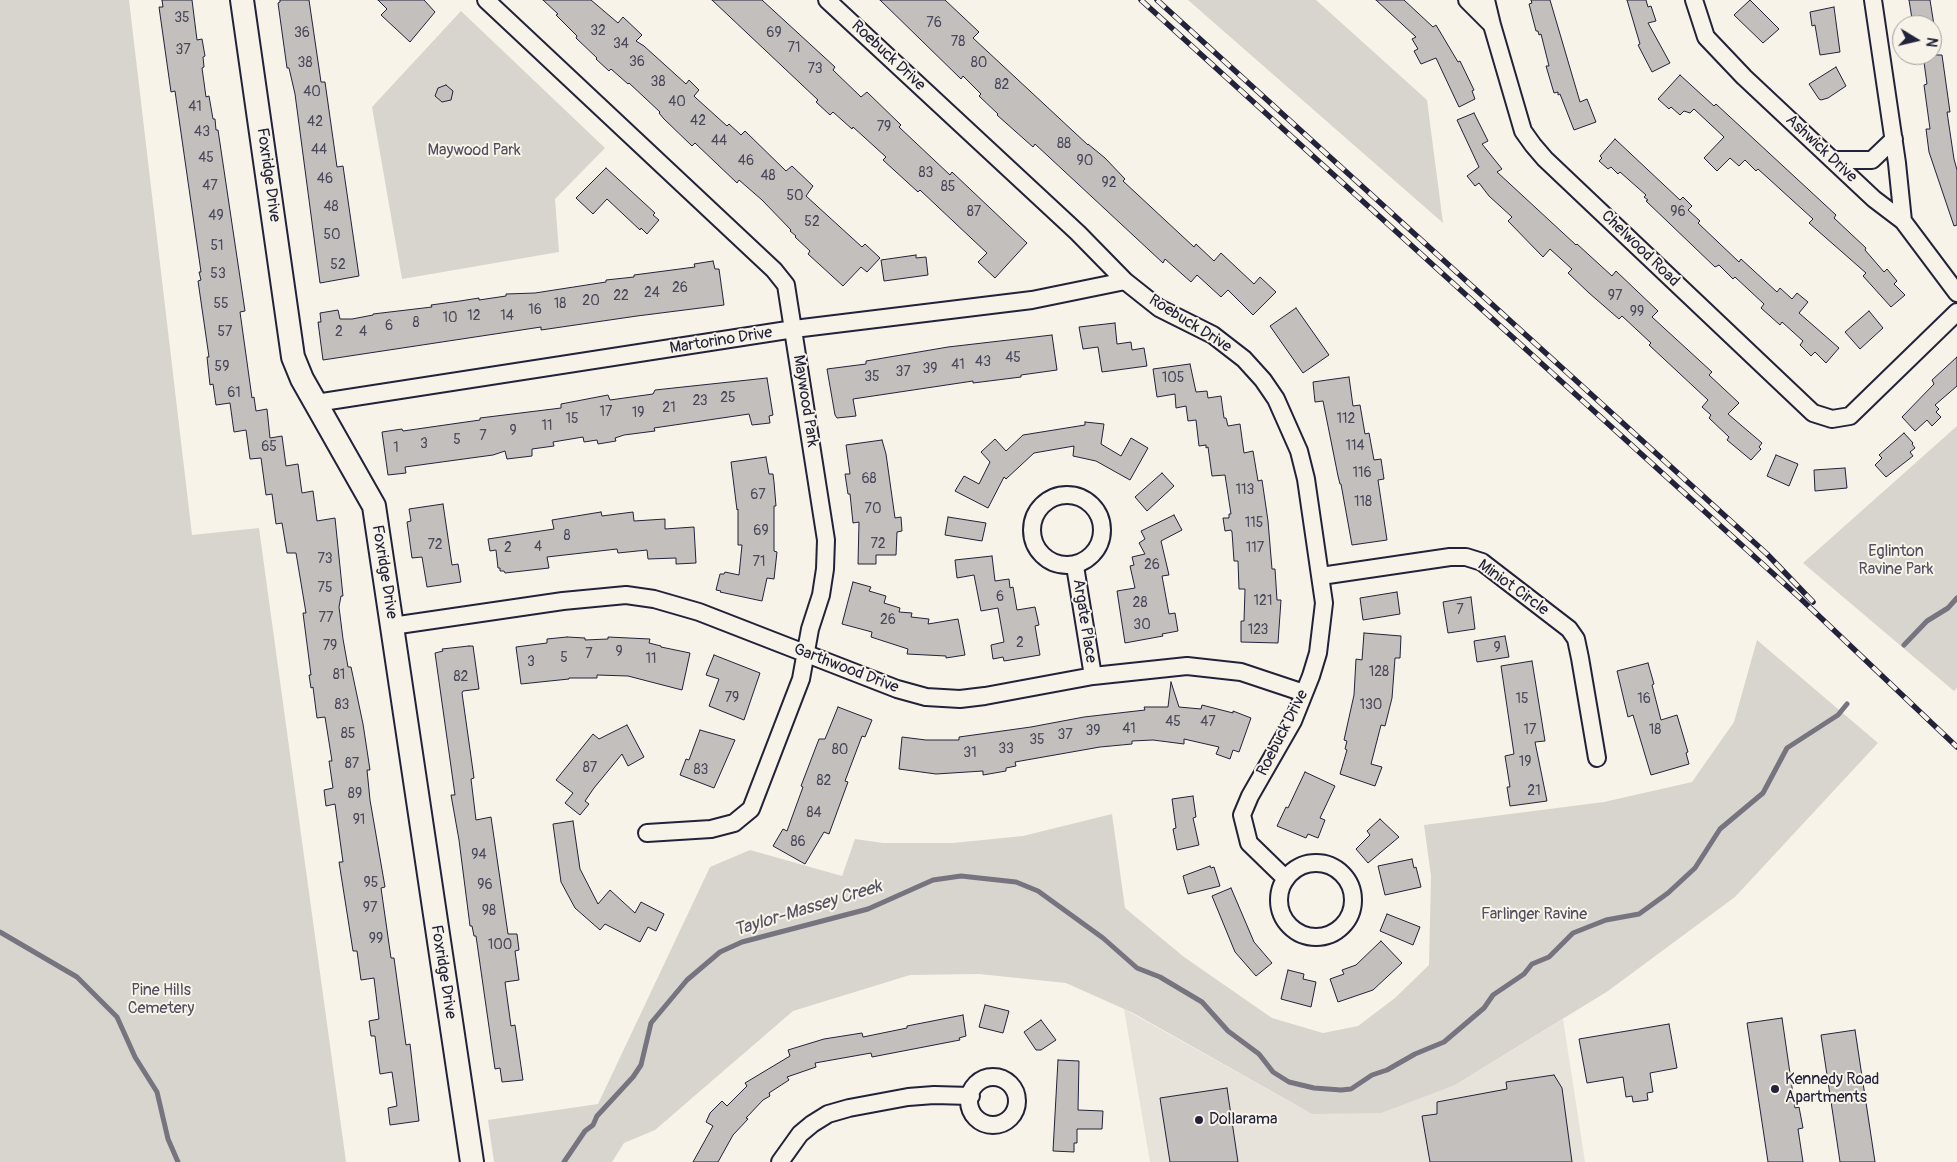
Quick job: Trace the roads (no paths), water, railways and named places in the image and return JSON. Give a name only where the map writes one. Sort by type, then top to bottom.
[{"type":"street","name":"Foxridge Drive","points":[[242,0],[293,357],[302,379],[374,506],[472,1162]]},
{"type":"street","name":"Maywood Park","points":[[486,0],[774,270],[786,285],[826,540],[825,569],[821,595],[810,629],[801,679],[751,809],[734,823],[711,829],[647,833]]},
{"type":"street","name":"Roebuck Drive","points":[[828,0],[1071,226],[1125,281],[1159,308],[1213,335],[1244,359],[1263,380],[1288,424],[1299,451],[1311,503],[1324,603],[1322,629],[1316,661],[1292,721],[1250,796],[1242,815],[1249,843],[1286,879]]},
{"type":"street","name":"Chelwood Road","points":[[1467,0],[1492,25]]},
{"type":"street","name":"Chelwood Road","points":[[1486,0],[1523,131],[1545,159],[1774,374],[1813,414],[1832,419],[1850,416],[1957,312]]},
{"type":"street","name":"Ashwick Drive","points":[[1694,0],[1706,37],[1744,77],[1874,199],[1902,221],[1957,293]]},
{"type":"street","points":[[1874,0],[1894,139],[1902,221]]},
{"type":"street","points":[[1833,160],[1872,160],[1894,139]]},
{"type":"street","name":"Martorino Drive","points":[[316,403],[794,329],[1032,300],[1125,281]]},
{"type":"street","name":"Argate Place","points":[[1063,495],[1075,496],[1086,500],[1098,513],[1103,530],[1101,542],[1095,552],[1075,566],[1053,563],[1043,556],[1036,547],[1032,536],[1032,525],[1042,505],[1052,498],[1063,495]]},
{"type":"street","name":"Miniot Circle","points":[[1321,576],[1450,557],[1466,557],[1482,562],[1569,629],[1576,640],[1597,758]]},
{"type":"street","name":"Argate Place","points":[[1075,566],[1093,676]]},
{"type":"street","name":"Garthwood Drive","points":[[392,626],[563,601],[626,595],[654,599],[699,612],[896,689],[926,697],[960,699],[1093,676],[1187,666],[1241,672],[1304,693]]},
{"type":"street","points":[[1310,864],[1328,864],[1338,870],[1347,878],[1352,889],[1353,901],[1346,923],[1336,931],[1324,936],[1312,937],[1300,933],[1289,926],[1282,915],[1280,903],[1281,890],[1286,879],[1294,870],[1310,864]]},
{"type":"street","points":[[780,1162],[800,1134],[828,1114],[849,1108],[908,1097],[934,1095],[971,1096]]},
{"type":"waterway","name":"Taylor-Massey Creek","points":[[1904,645],[1927,621],[1948,608],[1957,598]]},
{"type":"waterway","name":"Taylor-Massey Creek","points":[[564,1162],[585,1131],[593,1125],[597,1116],[633,1077],[641,1065],[651,1023],[687,980],[720,952],[742,942],[868,909],[933,880],[961,876],[1016,882],[1038,891],[1103,938],[1137,968],[1160,977],[1202,1002],[1228,1031],[1259,1054],[1273,1072],[1289,1082],[1314,1088],[1351,1089],[1372,1075],[1387,1070],[1415,1054],[1444,1042],[1484,1008],[1493,995],[1524,974],[1532,964],[1549,957],[1573,933],[1606,920],[1639,914],[1668,893],[1695,868],[1720,829],[1763,793],[1787,748],[1838,715],[1847,704]]},
{"type":"waterway","points":[[0,932],[77,977],[117,1017],[135,1057],[157,1092],[168,1139],[178,1162]]},
{"type":"railway","points":[[1141,0],[1800,598],[1957,747]]},
{"type":"railway","points":[[1157,0],[1767,554],[1813,602]]},
{"type":"place","name":"Kennedy Road Apartments","points":[[1775,1089]]},
{"type":"place","name":"Dollarama","points":[[1199,1120]]},
{"type":"park label","name":"Eglinton Ravine Park","points":[[1896,561]]},
{"type":"park label","name":"Farlinger Ravine","points":[[1534,915]]},
{"type":"park label","name":"Pine Hills Cemetery","points":[[161,1000]]}]
